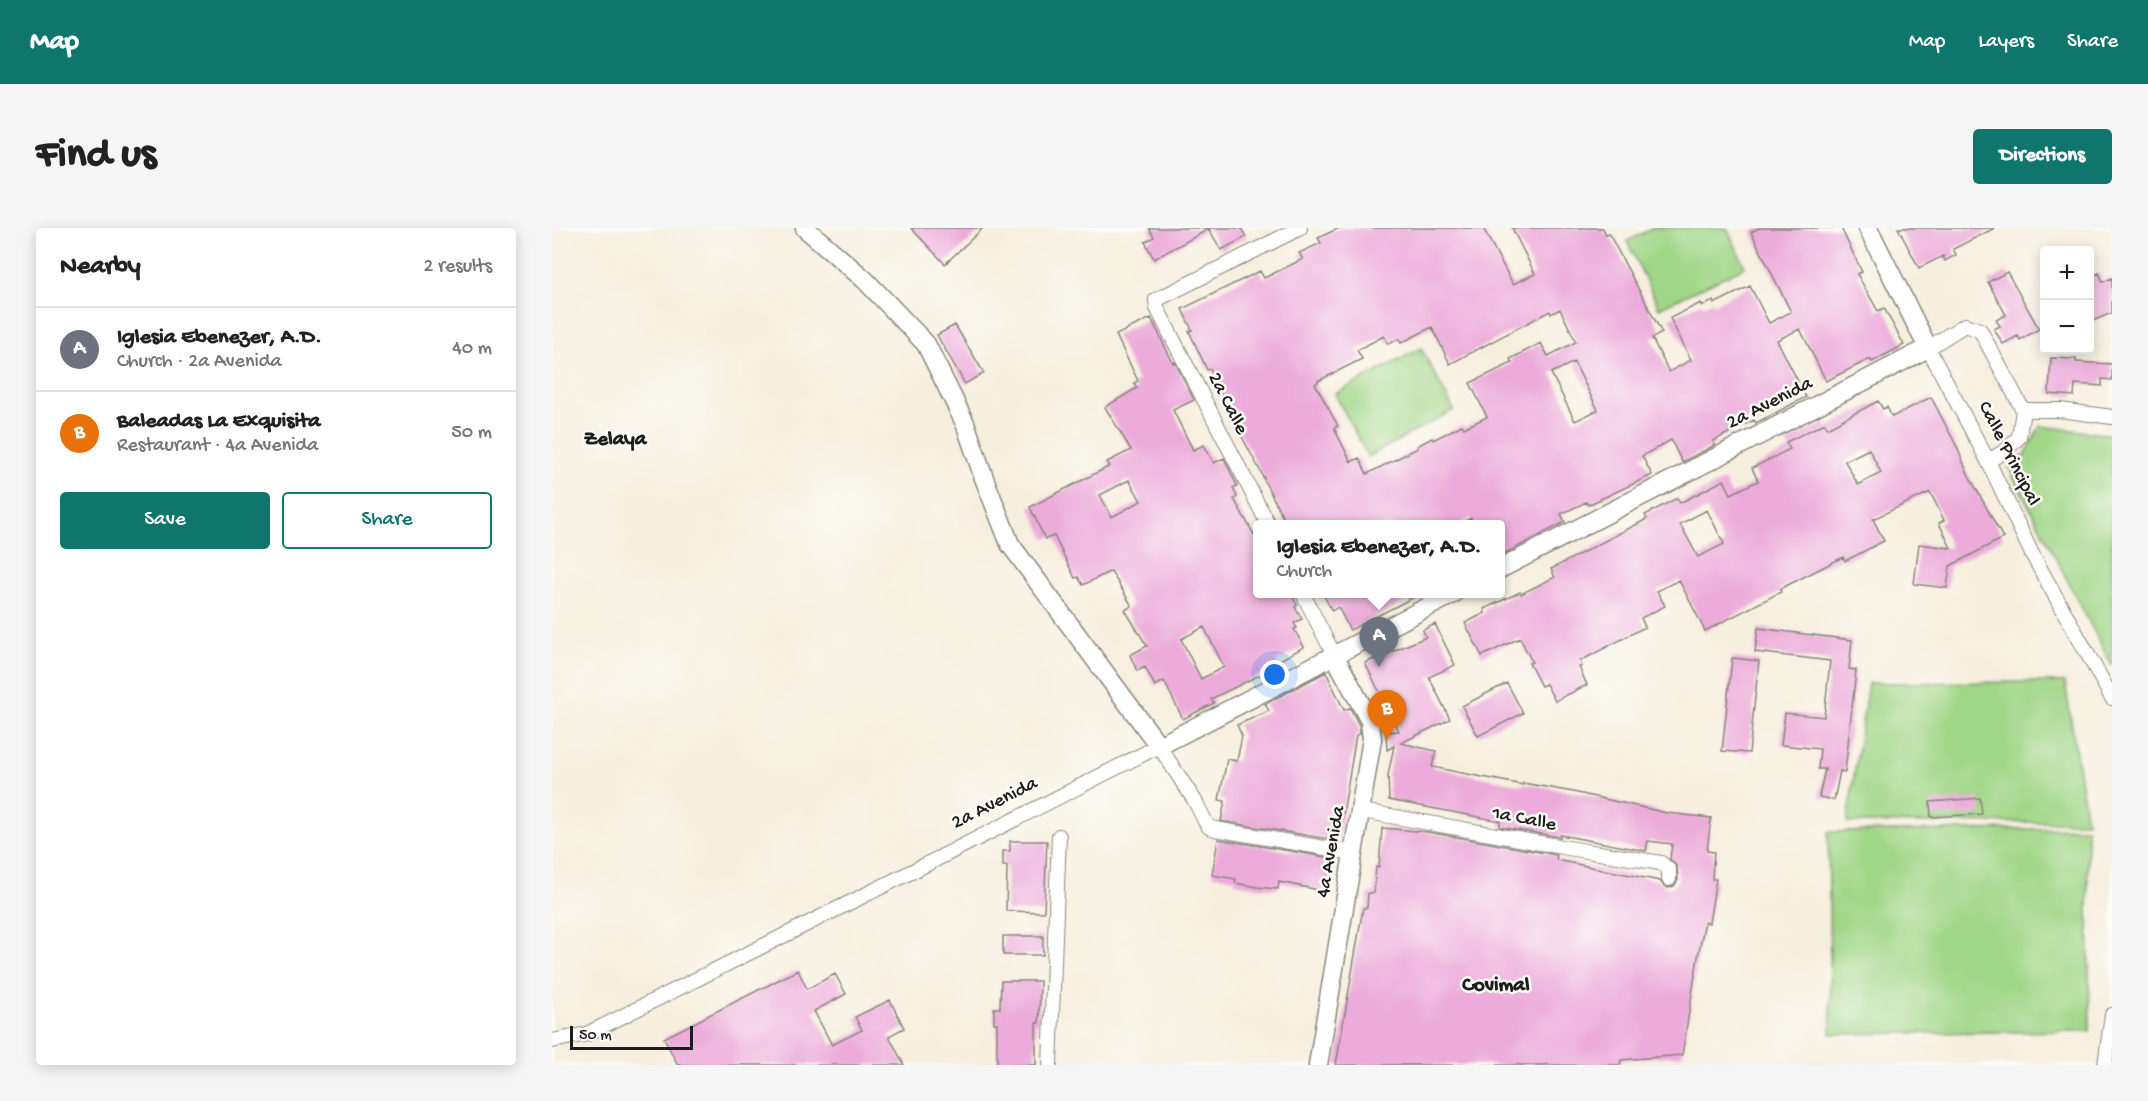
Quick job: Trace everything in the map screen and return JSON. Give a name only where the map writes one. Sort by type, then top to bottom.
[{"type":"street","points":[[805,228],[865,280],[926,344],[965,423],[1010,544],[1159,746],[1209,827],[1354,853]]},
{"type":"street","name":"2a Calle","points":[[1265,520],[1156,308],[1156,300],[1300,228]]},
{"type":"street","name":"Calle Principal","points":[[1868,228],[1988,461],[2032,554],[2112,698]]},
{"type":"street","name":"2a Avenida","points":[[1505,566],[1928,348],[1965,325],[1980,330],[2023,410]]},
{"type":"street","points":[[1988,461],[2005,451],[2019,437],[2023,410],[2060,410],[2112,417]]},
{"type":"street","points":[[1305,598],[1335,655]]},
{"type":"street","name":"2a Avenida","points":[[552,1041],[587,1034],[935,860],[1445,598]]},
{"type":"street","name":"4a Avenida","points":[[1318,1065],[1372,745],[1372,726],[1335,655]]},
{"type":"street","name":"1a Calle","points":[[1362,811],[1661,862],[1668,870],[1669,879]]},
{"type":"street","points":[[1050,1065],[1059,836]]},
{"type":"street","points":[[2105,1065],[2112,1015]]},
{"type":"green space","points":[[1653,228],[1727,228],[1745,267],[1659,308],[1627,241]]},
{"type":"green space","points":[[1421,348],[1454,410],[1368,457],[1335,394]]},
{"type":"green space","points":[[2040,426],[2112,435],[2112,666],[2009,468],[2025,455]]},
{"type":"green space","points":[[2065,682],[2087,822],[1847,823],[1868,683]]},
{"type":"green space","points":[[2087,828],[2090,1031],[1831,1034],[1828,832]]},
{"type":"building","points":[[911,228],[983,228],[945,264]]},
{"type":"building","points":[[1149,228],[1241,228],[1246,237],[1221,250],[1209,229],[1154,259],[1145,242],[1154,237]]},
{"type":"building","points":[[1339,228],[1483,228],[1513,284],[1535,274],[1512,228],[1603,228],[1606,235],[1609,234],[1662,333],[1652,338],[1669,372],[1691,360],[1670,318],[1701,303],[1703,306],[1713,301],[1714,304],[1750,286],[1769,323],[1791,312],[1751,232],[1759,228],[1841,228],[1862,272],[1857,274],[1878,311],[1884,308],[1904,345],[1872,362],[1870,359],[1826,381],[1800,329],[1777,340],[1806,397],[1756,423],[1754,420],[1713,441],[1715,445],[1682,462],[1671,440],[1642,456],[1652,475],[1588,505],[1586,502],[1561,514],[1565,522],[1505,553],[1505,520],[1472,520],[1471,518],[1467,520],[1284,520],[1234,422],[1210,368],[1207,370],[1189,331],[1192,330],[1182,309],[1260,271],[1264,278],[1303,259],[1299,253],[1321,243],[1318,238]],"holes":[[[1560,309],[1576,342],[1548,356],[1541,343],[1510,359],[1512,363],[1470,383],[1487,417],[1464,428],[1462,425],[1433,440],[1432,438],[1417,446],[1418,448],[1367,474],[1359,458],[1351,462],[1334,428],[1338,426],[1315,384],[1362,359],[1357,350],[1384,336],[1388,344],[1399,339],[1401,343],[1432,327],[1450,364],[1550,311],[1551,314]],[[1574,362],[1598,410],[1575,421],[1551,373]]]},
{"type":"building","points":[[1898,228],[1995,228],[1953,249],[1956,255],[1945,261],[1943,256],[1919,268]]},
{"type":"building","points":[[2007,272],[2039,329],[2020,340],[2018,336],[2003,344],[1994,329],[2000,326],[1996,320],[2006,315],[1988,282]]},
{"type":"building","points":[[2099,273],[2103,282],[2112,278],[2112,313],[2094,320],[2094,300],[2094,275]]},
{"type":"building","points":[[1151,318],[1194,400],[1173,410],[1193,450],[1204,445],[1214,463],[1224,458],[1237,486],[1233,488],[1237,497],[1234,499],[1253,533],[1253,598],[1293,598],[1297,605],[1295,607],[1302,619],[1294,623],[1297,628],[1294,629],[1304,647],[1276,662],[1278,666],[1211,699],[1214,703],[1183,719],[1164,681],[1155,686],[1145,667],[1137,671],[1130,655],[1147,646],[1125,610],[1132,606],[1111,571],[1083,585],[1078,577],[1075,578],[1054,536],[1045,539],[1030,507],[1110,466],[1107,462],[1131,450],[1105,407],[1137,388],[1134,383],[1138,381],[1116,335]],"holes":[[[1129,480],[1141,501],[1112,517],[1100,495]],[[1204,627],[1224,667],[1201,679],[1181,639]]]},
{"type":"building","points":[[955,325],[984,373],[965,384],[937,335]]},
{"type":"building","points":[[2051,358],[2112,364],[2112,380],[2102,379],[2102,386],[2075,384],[2074,396],[2049,394]]},
{"type":"building","points":[[1931,397],[1957,447],[1967,472],[2003,538],[1950,566],[1947,588],[1914,584],[1919,544],[1951,548],[1939,523],[1944,520],[1930,492],[1873,519],[1884,541],[1845,561],[1843,557],[1705,631],[1679,580],[1657,591],[1665,606],[1641,618],[1645,627],[1580,661],[1582,666],[1579,667],[1587,685],[1555,701],[1546,684],[1541,686],[1520,638],[1482,656],[1465,623],[1485,613],[1484,609],[1555,577],[1551,569],[1647,519],[1645,515],[1677,498],[1680,503],[1724,480],[1731,494],[1758,481],[1752,468],[1790,449],[1786,442],[1825,423],[1827,428],[1878,401],[1883,409],[1887,407],[1892,417]],"holes":[[[1869,449],[1881,473],[1858,485],[1845,461]],[[1707,510],[1724,544],[1698,557],[1680,524]]]},
{"type":"building","points":[[1325,598],[1412,598],[1350,630],[1338,607],[1332,611]]},
{"type":"building","points":[[1435,624],[1455,665],[1429,677],[1450,719],[1401,743],[1436,751],[1432,767],[1523,785],[1523,783],[1573,792],[1667,813],[1711,818],[1707,851],[1714,852],[1712,879],[1716,879],[1709,923],[1705,922],[1700,945],[1682,1055],[1621,1060],[1620,1065],[1336,1065],[1363,908],[1367,908],[1368,893],[1374,893],[1382,828],[1428,832],[1557,855],[1556,860],[1660,881],[1668,888],[1674,886],[1678,880],[1677,867],[1670,859],[1672,844],[1648,841],[1646,851],[1560,835],[1560,837],[1500,827],[1500,821],[1389,800],[1388,775],[1394,746],[1387,750],[1386,732],[1399,731],[1365,663],[1426,637],[1423,630]]},
{"type":"building","points":[[1758,628],[1852,640],[1849,669],[1856,670],[1845,772],[1840,771],[1834,800],[1819,797],[1825,769],[1818,769],[1820,749],[1781,745],[1785,713],[1824,717],[1830,661],[1755,652]]},
{"type":"building","points":[[1732,658],[1759,661],[1749,753],[1722,751]]},
{"type":"building","points":[[1326,672],[1344,710],[1350,708],[1359,725],[1360,734],[1356,735],[1339,839],[1221,821],[1225,801],[1219,800],[1227,759],[1237,761],[1242,736],[1237,725],[1269,711],[1265,704]]},
{"type":"building","points":[[1507,683],[1523,713],[1478,736],[1462,706]]},
{"type":"building","points":[[1980,798],[1982,814],[1931,817],[1930,802]]},
{"type":"building","points":[[1218,839],[1332,858],[1329,892],[1279,882],[1278,889],[1257,887],[1235,883],[1236,879],[1212,875]]},
{"type":"building","points":[[1010,841],[1047,841],[1044,912],[1006,911],[1007,866],[1003,866],[1003,851],[1010,851]]},
{"type":"building","points":[[1003,936],[1043,936],[1043,955],[1003,955]]},
{"type":"building","points":[[798,970],[807,989],[835,974],[846,994],[814,1011],[832,1045],[862,1030],[855,1017],[890,1000],[904,1028],[889,1036],[904,1065],[678,1065],[664,1038]]},
{"type":"building","points":[[1001,981],[1040,981],[1039,1023],[1036,1023],[1036,1065],[997,1065],[997,1023],[994,1023],[994,1008],[1000,1008]]},
{"type":"place","name":"Iglesia Ebenezer, A.D.","points":[[1379,667]]},
{"type":"place","name":"Baleadas La Exquisita","points":[[1387,740]]},
{"type":"district","name":"Zelaya","points":[[615,440]]},
{"type":"district","name":"Covimal","points":[[1496,986]]}]
